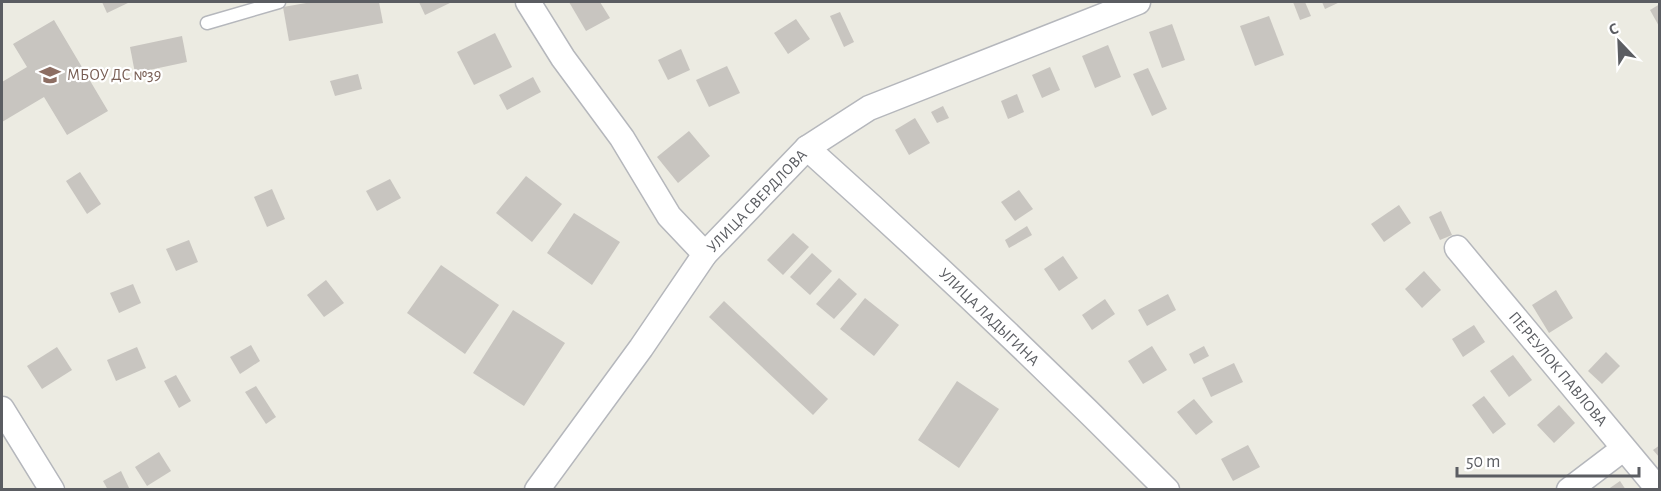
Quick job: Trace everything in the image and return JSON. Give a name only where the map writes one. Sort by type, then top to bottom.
[{"type":"street","points":[[528,2],[563,58],[622,138],[669,216],[705,254]]},
{"type":"street","name":"УЛИЦА СВЕРДЛОВА","points":[[537,489],[705,254],[807,148],[869,108],[1129,3]]},
{"type":"street","name":"УЛИЦА ЛАДЫГИНА","points":[[807,148],[878,212],[1167,489]]},
{"type":"street","name":"ПЕРЕУЛОК ПАВЛОВА","points":[[1457,248],[1659,489]]},
{"type":"street","points":[[2,409],[52,489]]},
{"type":"street","points":[[1569,489],[1623,448]]},
{"type":"lane","points":[[207,22],[279,2]]},
{"type":"building","points":[[102,2],[130,2],[107,13]]},
{"type":"building","points":[[312,2],[379,2],[383,23],[289,41],[283,7]]},
{"type":"building","points":[[419,2],[452,2],[425,15]]},
{"type":"building","points":[[569,2],[600,2],[610,18],[586,31]]},
{"type":"building","points":[[1293,2],[1305,2],[1311,16],[1300,20]]},
{"type":"building","points":[[1322,2],[1340,2],[1325,9]]},
{"type":"building","points":[[1660,4],[1660,28],[1650,10]]},
{"type":"building","points":[[840,12],[854,42],[844,47],[830,16]]},
{"type":"building","points":[[1269,16],[1284,55],[1255,66],[1240,26]]},
{"type":"building","points":[[796,19],[810,39],[788,54],[774,33]]},
{"type":"building","name":"МБОУ ДС №39","points":[[54,20],[108,111],[67,135],[44,97],[2,122],[2,82],[27,67],[13,44]]},
{"type":"building","points":[[1172,24],[1185,60],[1162,68],[1149,32]]},
{"type":"building","points":[[495,33],[512,67],[474,85],[457,52]]},
{"type":"building","points":[[182,36],[187,62],[135,73],[130,47]]},
{"type":"building","points":[[1108,45],[1121,77],[1095,88],[1082,56]]},
{"type":"building","points":[[681,49],[690,70],[668,80],[658,60]]},
{"type":"building","points":[[727,66],[740,93],[709,107],[696,80]]},
{"type":"building","points":[[1050,67],[1060,90],[1042,98],[1032,75]]},
{"type":"building","points":[[1148,68],[1167,109],[1152,116],[1133,74]]},
{"type":"building","points":[[358,74],[362,89],[335,96],[330,81]]},
{"type":"building","points":[[533,77],[541,92],[507,110],[499,95]]},
{"type":"building","points":[[1017,94],[1024,112],[1008,119],[1001,101]]},
{"type":"building","points":[[943,106],[949,118],[937,123],[931,112]]},
{"type":"building","points":[[915,118],[930,143],[909,155],[895,130]]},
{"type":"building","points":[[689,131],[710,156],[678,183],[657,157]]},
{"type":"building","points":[[80,172],[101,204],[87,214],[66,181]]},
{"type":"building","points":[[526,176],[562,204],[532,242],[496,213]]},
{"type":"building","points":[[390,179],[401,198],[377,211],[366,191]]},
{"type":"building","points":[[272,189],[285,219],[267,227],[254,197]]},
{"type":"building","points":[[1019,190],[1033,209],[1015,221],[1001,202]]},
{"type":"building","points":[[1399,205],[1411,223],[1384,242],[1371,224]]},
{"type":"building","points":[[1441,211],[1452,235],[1440,240],[1429,217]]},
{"type":"building","points":[[574,213],[620,242],[592,285],[547,253]]},
{"type":"building","points":[[1027,226],[1032,235],[1009,248],[1005,240]]},
{"type":"building","points":[[793,233],[809,247],[783,275],[767,260]]},
{"type":"building","points":[[189,240],[198,262],[176,271],[166,249]]},
{"type":"building","points":[[812,253],[832,271],[810,295],[790,277]]},
{"type":"building","points":[[1063,256],[1078,278],[1059,291],[1044,269]]},
{"type":"building","points":[[441,265],[499,305],[465,354],[407,313]]},
{"type":"building","points":[[1424,271],[1441,290],[1422,308],[1405,289]]},
{"type":"building","points":[[839,278],[857,294],[834,319],[816,304]]},
{"type":"building","points":[[326,280],[344,303],[324,317],[307,295]]},
{"type":"building","points":[[133,284],[141,303],[119,313],[110,293]]},
{"type":"building","points":[[1556,290],[1573,318],[1549,333],[1532,305]]},
{"type":"building","points":[[1168,294],[1176,310],[1147,326],[1138,310]]},
{"type":"building","points":[[865,298],[899,325],[874,356],[840,329]]},
{"type":"building","points":[[1105,299],[1115,314],[1092,330],[1082,315]]},
{"type":"building","points":[[724,301],[828,399],[813,415],[709,317]]},
{"type":"building","points":[[513,310],[565,343],[524,406],[473,373]]},
{"type":"building","points":[[1474,325],[1485,342],[1463,357],[1452,339]]},
{"type":"building","points":[[251,345],[260,361],[240,374],[230,357]]},
{"type":"building","points":[[1152,346],[1167,370],[1143,384],[1128,361]]},
{"type":"building","points":[[1204,346],[1209,356],[1194,364],[1189,354]]},
{"type":"building","points":[[57,347],[72,370],[42,389],[27,366]]},
{"type":"building","points":[[137,347],[146,368],[116,381],[107,360]]},
{"type":"building","points":[[1606,352],[1620,366],[1602,384],[1588,371]]},
{"type":"building","points":[[1513,355],[1532,380],[1509,397],[1490,371]]},
{"type":"building","points":[[1234,363],[1243,382],[1211,397],[1202,378]]},
{"type":"building","points":[[176,375],[191,401],[179,408],[164,381]]},
{"type":"building","points":[[957,381],[999,409],[959,468],[918,440]]},
{"type":"building","points":[[256,386],[276,417],[266,424],[245,392]]},
{"type":"building","points":[[1484,396],[1506,424],[1493,434],[1472,405]]},
{"type":"building","points":[[1194,399],[1213,422],[1196,435],[1177,412]]},
{"type":"building","points":[[1559,405],[1575,423],[1554,443],[1537,425]]},
{"type":"building","points":[[1248,445],[1260,467],[1233,481],[1221,459]]},
{"type":"building","points":[[1660,445],[1660,458],[1653,450]]},
{"type":"building","points":[[159,452],[171,471],[147,486],[135,467]]},
{"type":"building","points":[[121,471],[130,490],[108,490],[103,481]]},
{"type":"building","points":[[1620,481],[1626,490],[1607,490]]},
{"type":"place","name":"МБОУ ДС №39","points":[[50,75]]}]
